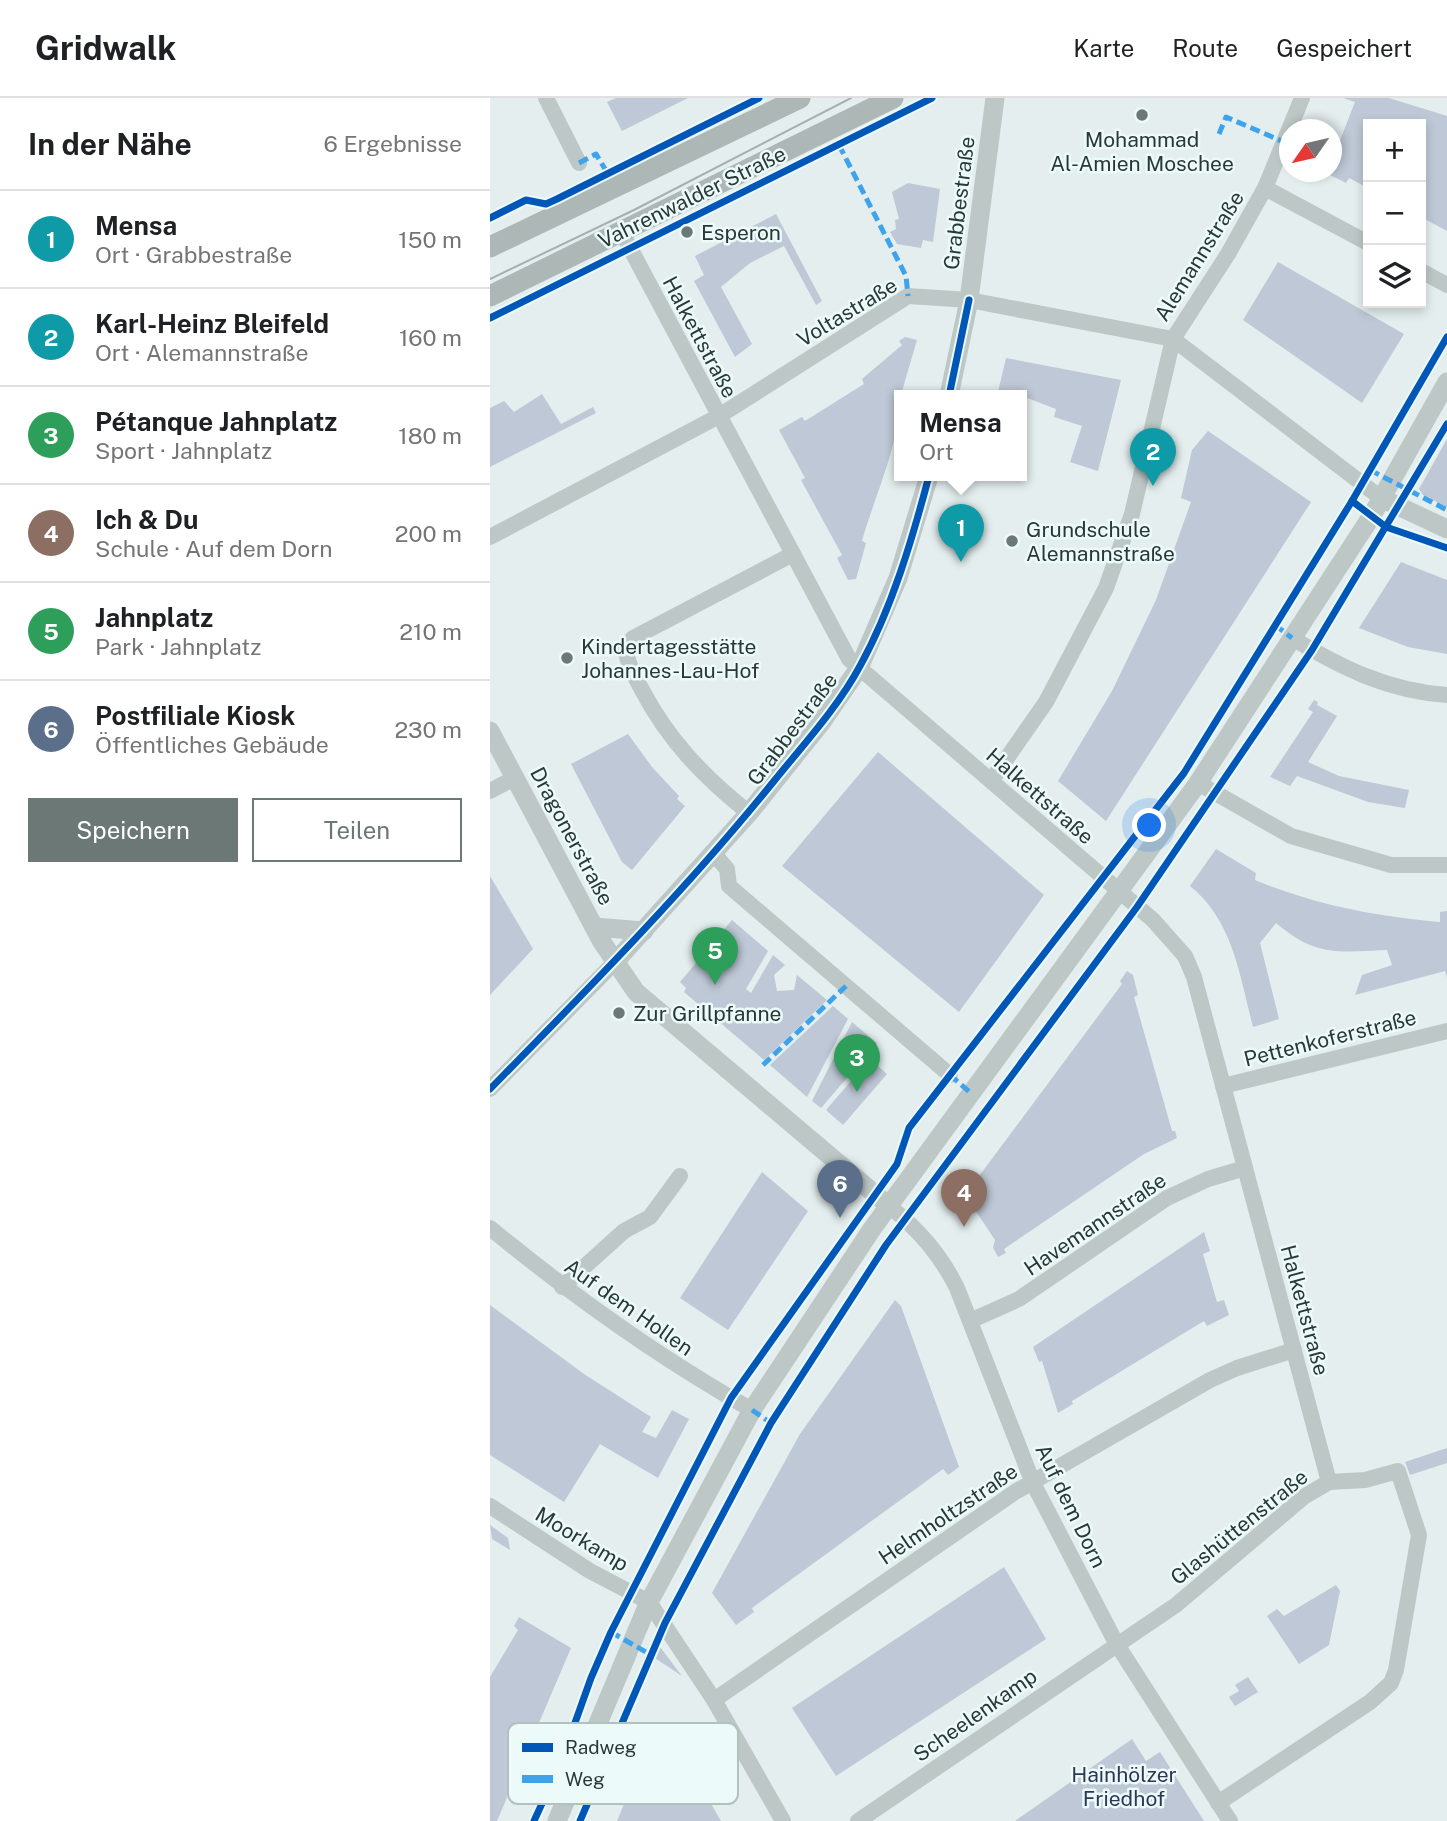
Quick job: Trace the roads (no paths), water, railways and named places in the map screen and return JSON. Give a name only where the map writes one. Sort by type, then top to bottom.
[{"type":"main road","name":"Vahrenwalder Straße","points":[[490,247],[800,98]]},
{"type":"main road","name":"Vahrenwalder Straße","points":[[490,296],[893,98]]},
{"type":"street","points":[[545,98],[579,163]]},
{"type":"street","name":"Grabbestraße","points":[[950,390],[969,300],[995,98]]},
{"type":"street","name":"Alemannstraße","points":[[991,780],[1045,702],[1106,588],[1132,514],[1173,339],[1228,254],[1265,188],[1302,98]]},
{"type":"street","points":[[1265,188],[1363,240]]},
{"type":"street","name":"Halkettstraße","points":[[621,231],[849,659],[1171,938],[1185,956],[1223,1086],[1329,1482]]},
{"type":"street","points":[[1426,274],[1447,285]]},
{"type":"street","name":"Voltastraße","points":[[490,537],[719,416],[908,296],[969,300],[1173,339],[1381,498]]},
{"type":"street","points":[[598,1723],[649,1602],[752,1410],[888,1206],[1120,893],[1198,783],[1381,498],[1447,382]]},
{"type":"street","name":"Grabbestraße","points":[[615,962],[749,813],[821,723],[859,668],[898,578],[927,481]]},
{"type":"street","points":[[1381,498],[1447,529]]},
{"type":"street","points":[[749,813],[698,770],[674,742],[644,693],[625,649],[633,638],[793,554]]},
{"type":"street","points":[[1292,638],[1336,665],[1375,682],[1416,693],[1447,695]]},
{"type":"street","name":"Dragonerstraße","points":[[490,731],[594,927],[636,992],[888,1206]]},
{"type":"street","points":[[490,791],[515,778]]},
{"type":"street","points":[[1198,783],[1291,836],[1391,865],[1447,865]]},
{"type":"street","points":[[714,854],[727,869],[729,886],[950,1076]]},
{"type":"street","points":[[594,927],[644,931]]},
{"type":"street","points":[[490,1089],[615,962]]},
{"type":"street","name":"Pettenkoferstraße","points":[[1223,1086],[1447,1031]]},
{"type":"street","name":"Havemannstraße","points":[[970,1321],[1019,1300],[1167,1198],[1208,1179],[1245,1168]]},
{"type":"street","points":[[562,1287],[624,1231],[650,1217],[680,1177]]},
{"type":"street","name":"Auf dem Dorn","points":[[888,1206],[926,1238],[943,1260],[970,1321],[1033,1483],[1116,1643],[1230,1821]]},
{"type":"street","name":"Auf dem Hollen","points":[[490,1228],[562,1287],[660,1356],[752,1410]]},
{"type":"street","name":"Helmholtzstraße","points":[[714,1700],[1033,1483],[1210,1380],[1237,1368],[1294,1350]]},
{"type":"street","name":"Glashüttenstraße","points":[[1116,1643],[1176,1605],[1305,1496],[1329,1482],[1365,1480],[1398,1471],[1419,1535],[1391,1683],[1370,1702],[1218,1803]]},
{"type":"street","name":"Moorkamp","points":[[490,1506],[590,1571],[649,1602],[727,1723]]},
{"type":"street","name":"Scheelenkamp","points":[[858,1821],[1116,1643]]},
{"type":"street","name":"Moorkamp","points":[[738,1742],[783,1821]]},
{"type":"street","points":[[557,1821],[564,1804]]},
{"type":"tram line","points":[[490,279],[634,210],[851,98]]},
{"type":"place","name":"Mohammad Al-Amien Moschee","points":[[1142,115]]},
{"type":"place","name":"Esperon","points":[[687,232]]},
{"type":"place","name":"Karl-Heinz Bleifeld","points":[[1153,486]]},
{"type":"place","name":"Grundschule Alemannstraße","points":[[1012,541]]},
{"type":"place","name":"Mensa","points":[[961,562]]},
{"type":"place","name":"Kindertagesstätte Johannes-Lau-Hof","points":[[567,658]]},
{"type":"place","name":"Jahnplatz","points":[[715,985]]},
{"type":"place","name":"Zur Grillpfanne","points":[[619,1013]]},
{"type":"place","name":"Pétanque Jahnplatz","points":[[857,1092]]},
{"type":"place","name":"Postfiliale Kiosk","points":[[840,1218]]},
{"type":"place","name":"Ich & Du","points":[[964,1227]]},
{"type":"park label","name":"Hainhölzer Friedhof","points":[[1124,1786]]}]
